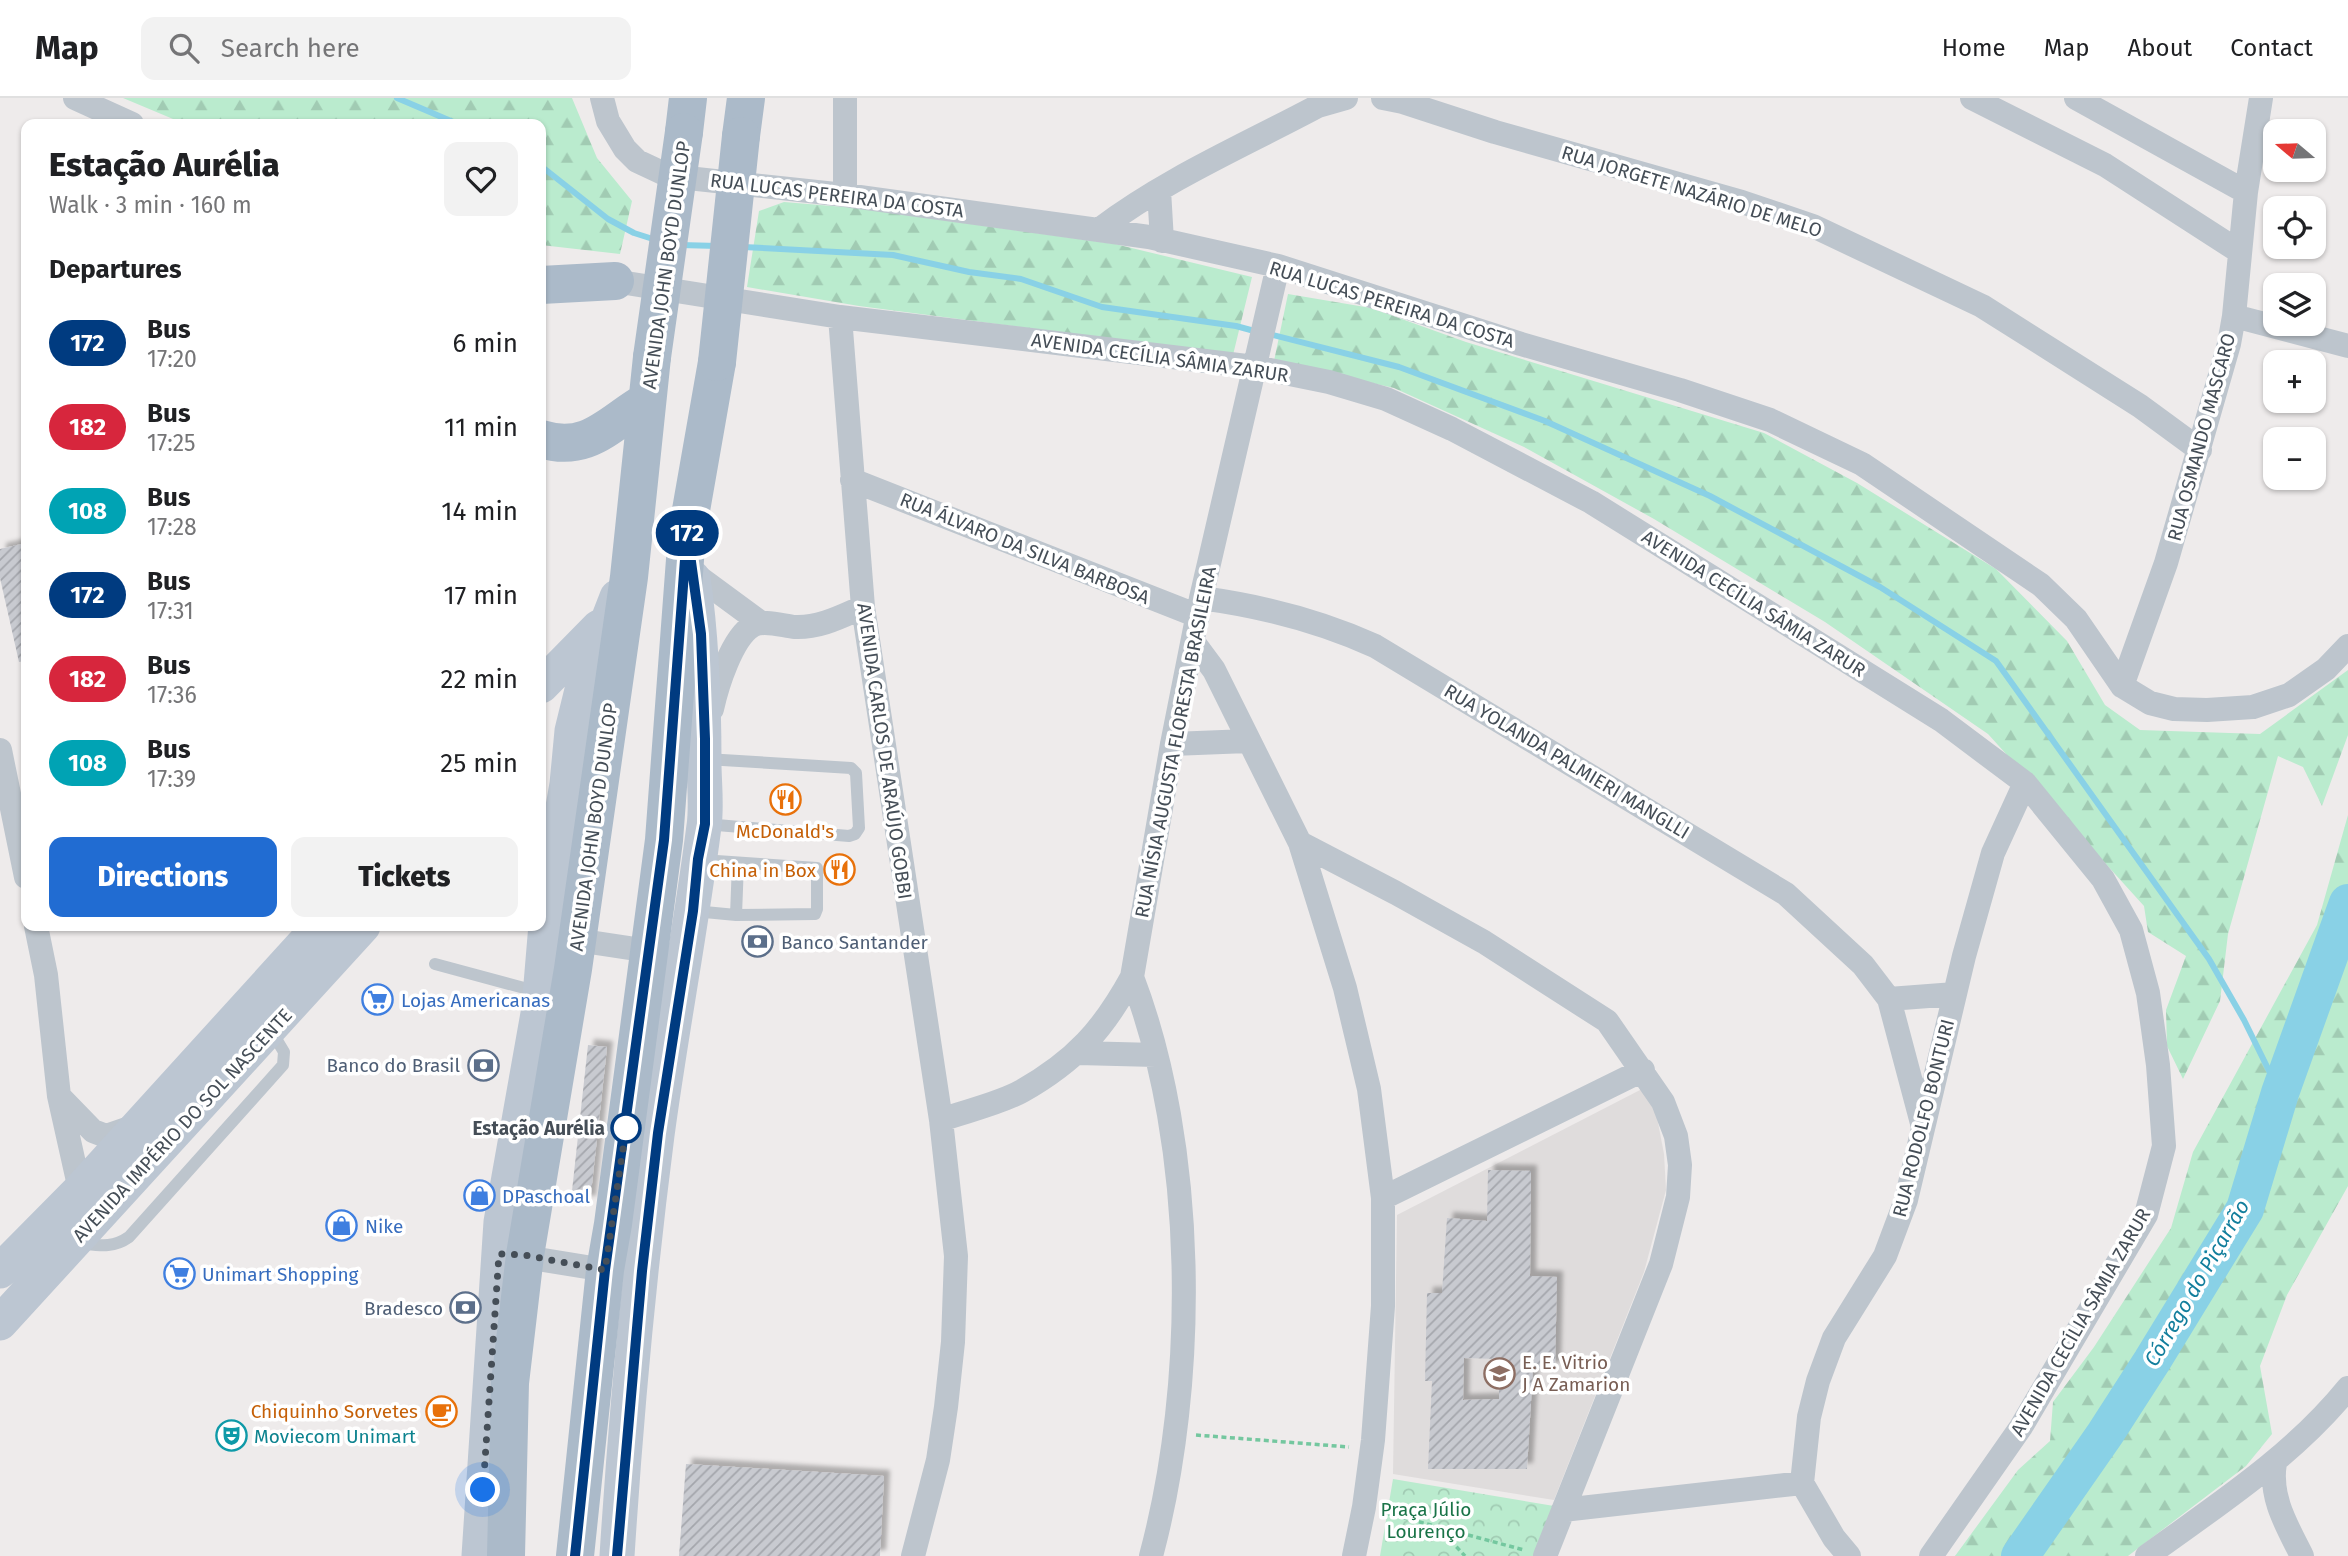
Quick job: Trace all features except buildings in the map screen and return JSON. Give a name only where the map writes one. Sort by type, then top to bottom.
[{"type":"main road","points":[[617,1556],[623,1271],[649,951],[664,840],[687,533],[717,362],[746,98]]},
{"type":"main road","name":"AVENIDA JOHN BOYD DUNLOP","points":[[506,1556],[512,1255],[561,937],[629,577],[652,357],[686,115]]},
{"type":"main road","points":[[546,285],[615,281]]},
{"type":"main road","points":[[546,441],[575,443],[594,437],[647,401]]},
{"type":"main road","points":[[575,1556],[623,1271],[658,1133],[705,824],[701,634],[687,533]]},
{"type":"main road","points":[[546,878],[567,784],[572,732],[584,682],[609,618],[629,577]]},
{"type":"main road","points":[[546,681],[609,618]]},
{"type":"main road","points":[[479,1556],[512,1255],[501,1222],[541,992],[561,937],[546,886]]},
{"type":"main road","name":"AVENIDA IMPÉRIO DO SOL NASCENTE","points":[[0,1270],[80,1190],[315,931]]},
{"type":"main road","name":"AVENIDA IMPÉRIO DO SOL NASCENTE","points":[[0,1323],[358,931]]},
{"type":"street","points":[[75,98],[120,119]]},
{"type":"street","name":"RUA LUCAS PEREIRA DA COSTA","points":[[602,98],[608,121],[625,149],[637,161],[669,176],[845,195],[1100,229],[1278,266],[1769,420],[1862,464],[2041,585],[2076,619],[2122,686]]},
{"type":"street","points":[[845,98],[845,195]]},
{"type":"street","points":[[1100,229],[1127,208],[1159,190],[1318,106],[1346,98]]},
{"type":"street","points":[[1972,98],[2105,165],[2240,252]]},
{"type":"street","points":[[2076,98],[2246,192]]},
{"type":"street","name":"RUA OSMANDO MASCARO","points":[[2122,686],[2166,563],[2218,389],[2234,316],[2246,192],[2261,98]]},
{"type":"street","name":"RUA JORGETE NAZÁRIO DE MELO","points":[[1397,99],[1495,132],[1742,202],[1813,226],[1982,306],[2140,406],[2200,450]]},
{"type":"street","points":[[1159,190],[1162,241]]},
{"type":"street","name":"RUA NÍSIA AUGUSTA FLORESTA BRASILEIRA","points":[[940,1120],[1020,1092],[1078,1052],[1116,1005],[1132,977],[1172,744],[1199,607],[1278,266]]},
{"type":"street","name":"AVENIDA CECÍLIA SÂMIA ZARUR","points":[[546,273],[840,317],[1257,358],[1386,400],[1452,429],[1591,502],[1941,720],[2025,783],[2103,879],[2131,930],[2148,993],[2158,1065],[2164,1146],[2146,1215],[2021,1427],[1931,1556]]},
{"type":"street","points":[[2234,316],[2346,339]]},
{"type":"street","name":"AVENIDA CARLOS DE ARAÚJO GOBBI","points":[[840,317],[863,607],[940,1120],[956,1256],[953,1342],[938,1460],[912,1556]]},
{"type":"street","name":"RUA ÁLVARO DA SILVA BARBOSA","points":[[852,480],[1199,607]]},
{"type":"street","points":[[693,573],[761,623]]},
{"type":"street","name":"RUA YOLANDA PALMIERI MANGLLI","points":[[1199,607],[1232,602],[1305,619],[1340,630],[1375,646],[1786,894],[1863,965],[1889,999],[1923,1127]]},
{"type":"street","points":[[705,749],[719,679],[734,647],[751,626],[761,623],[799,627],[829,622],[863,607]]},
{"type":"street","points":[[1194,643],[1214,670],[1300,842],[1345,988],[1373,1111],[1383,1198],[1383,1306],[1372,1449],[1354,1556]]},
{"type":"street","points":[[2122,686],[2150,703],[2174,709],[2253,707],[2288,695],[2326,669],[2348,646]]},
{"type":"street","points":[[1172,744],[1248,741]]},
{"type":"street","points":[[0,750],[21,853]]},
{"type":"street","name":"RUA RODOLFO BONTURI","points":[[1802,1483],[1805,1438],[1818,1381],[1833,1338],[1885,1256],[1906,1200],[1955,994],[1993,853],[2025,783]]},
{"type":"street","points":[[1300,842],[1484,942],[1607,1021],[1663,1102],[1676,1136],[1680,1165],[1678,1197],[1661,1264],[1545,1556]]},
{"type":"street","points":[[37,931],[46,975],[59,1096],[80,1190]]},
{"type":"street","points":[[561,937],[649,951],[685,964]]},
{"type":"street","points":[[1132,977],[1148,1018],[1176,1169],[1183,1280],[1182,1354],[1176,1433],[1151,1556]]},
{"type":"street","points":[[1889,999],[1955,994]]},
{"type":"street","points":[[1078,1052],[1156,1055]]},
{"type":"street","points":[[1383,1198],[1643,1070]]},
{"type":"street","points":[[59,1096],[93,1131],[106,1136],[139,1125]]},
{"type":"street","points":[[512,1255],[623,1271]]},
{"type":"street","points":[[2147,1556],[2275,1463],[2329,1412],[2348,1388]]},
{"type":"street","points":[[2275,1463],[2273,1476],[2276,1499],[2302,1556]]},
{"type":"street","points":[[1563,1510],[1802,1483],[1833,1538],[1849,1556]]},
{"type":"lane","points":[[705,749],[851,768],[856,772],[859,828],[855,834],[849,836],[705,824]]},
{"type":"lane","points":[[693,911],[736,915],[810,915],[815,914],[817,909],[817,868],[698,859]]},
{"type":"lane","points":[[736,915],[738,863]]},
{"type":"lane","points":[[435,964],[541,992]]},
{"type":"path","points":[[1176,1433],[1372,1449]]},
{"type":"path","points":[[1364,1507],[1545,1556]]},
{"type":"path","points":[[1437,1527],[1465,1556]]},
{"type":"shaded area","name":"E. E. Vitrio J A Zamarion","points":[[1642,1089],[1656,1112],[1664,1154],[1666,1190],[1644,1272],[1554,1500],[1393,1474],[1397,1215]]},
{"type":"green space","points":[[123,98],[572,98],[597,158],[632,201],[620,254],[546,246],[546,119],[173,119]]},
{"type":"green space","points":[[784,202],[856,208],[1115,244],[1252,277],[1233,355],[859,306],[747,287],[759,211]]},
{"type":"green space","points":[[1288,294],[1371,308],[1466,342],[1764,433],[1857,483],[1996,569],[2067,641],[2105,705],[2140,730],[2260,734],[2348,670],[2348,735],[2322,806],[2303,767],[2278,756],[2228,934],[2220,1001],[2183,1079],[2167,1046],[2166,1010],[2186,956],[2148,932],[2144,906],[1988,734],[1825,622],[1654,519],[1524,447],[1394,388],[1274,361]]},
{"type":"green space","points":[[2348,815],[2348,1186],[2287,1295],[2260,1366],[2272,1434],[2246,1466],[2128,1556],[1955,1556],[2018,1470],[2050,1441],[2053,1402],[2094,1347],[2171,1228],[2193,1152],[2317,925]]},
{"type":"green space","name":"Praça Júlio Lourenço","points":[[1393,1479],[1554,1506],[1534,1556],[1380,1556]]},
{"type":"waterway","points":[[397,98],[446,119]]},
{"type":"waterway","points":[[546,170],[608,219],[634,233],[656,240]]},
{"type":"waterway","points":[[680,245],[718,246]]},
{"type":"waterway","points":[[743,247],[893,255],[969,272],[1021,279],[1102,307],[1236,326],[1258,332]]},
{"type":"waterway","points":[[1269,334],[1399,367],[1545,421],[1710,496],[1880,587],[1996,661],[2209,959],[2244,1020],[2280,1093]]},
{"type":"waterway","name":"Córrego do Piçarrão","points":[[2020,1556],[2105,1434],[2245,1209],[2280,1093],[2348,903]]},
{"type":"bus line","name":"172","points":[[575,1556],[605,1270],[664,840],[687,533],[701,634],[705,824],[658,1133],[642,1271],[617,1556]]},
{"type":"place","name":"McDonald's","points":[[785,800]]},
{"type":"place","name":"China in Box","points":[[839,870]]},
{"type":"place","name":"Banco Santander","points":[[758,942]]},
{"type":"place","name":"Lojas Americanas","points":[[378,1000]]},
{"type":"place","name":"Banco do Brasil","points":[[483,1065]]},
{"type":"place","name":"Estação Aurélia","points":[[626,1128]]},
{"type":"place","name":"DPaschoal","points":[[479,1196]]},
{"type":"place","name":"Nike","points":[[342,1226]]},
{"type":"place","name":"Unimart Shopping","points":[[179,1274]]},
{"type":"place","name":"Bradesco","points":[[466,1308]]},
{"type":"place","name":"E. E. Vitrio J A Zamarion","points":[[1499,1373]]},
{"type":"place","name":"Chiquinho Sorvetes","points":[[441,1411]]},
{"type":"place","name":"Moviecom Unimart","points":[[231,1436]]},
{"type":"route","points":[[483,1490],[499,1254],[524,1255],[605,1270],[628,1115],[626,1128]]}]
